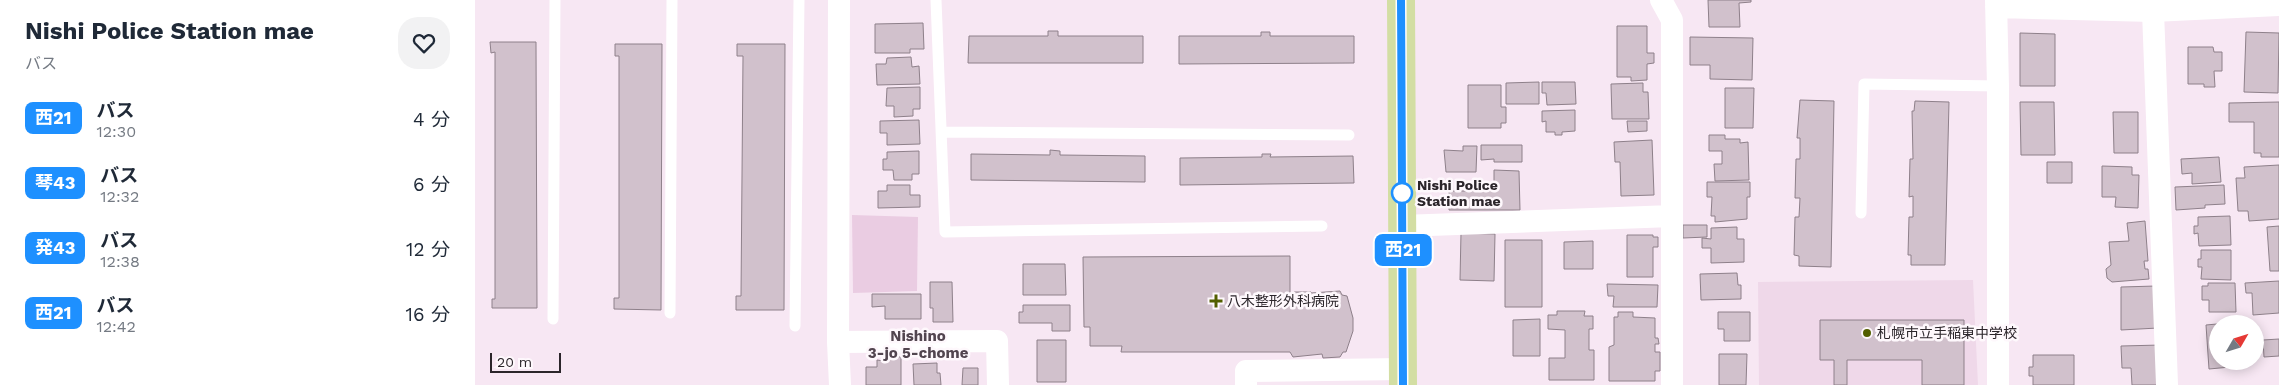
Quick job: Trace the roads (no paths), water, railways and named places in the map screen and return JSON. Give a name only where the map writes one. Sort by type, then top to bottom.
[{"type":"main road","points":[[1401,0],[1403,377]]},
{"type":"street","points":[[839,0],[838,342],[840,385]]},
{"type":"street","points":[[1661,0],[1672,20],[1672,385]]},
{"type":"street","points":[[1998,385],[1998,86],[1996,4],[2153,11],[2279,4]]},
{"type":"street","points":[[2153,11],[2167,385]]},
{"type":"street","points":[[1402,226],[1672,216]]},
{"type":"street","points":[[838,342],[997,341],[998,385]]},
{"type":"street","points":[[1247,385],[1246,371],[1403,377]]},
{"type":"lane","points":[[553,319],[555,0]]},
{"type":"lane","points":[[670,313],[672,0]]},
{"type":"lane","points":[[795,326],[799,0]]},
{"type":"lane","points":[[936,0],[945,232],[1322,226]]},
{"type":"lane","points":[[1861,213],[1864,84],[1998,86]]},
{"type":"lane","points":[[942,132],[1349,135]]},
{"type":"place","name":"Nishi Police Station mae","points":[[1402,193]]},
{"type":"place","name":"八木整形外科病院","points":[[1216,301]]},
{"type":"place","name":"札幌市立手稲東中学校","points":[[1867,333]]},
{"type":"district","name":"Nishino 3-jo 5-chome","points":[[918,344]]}]
